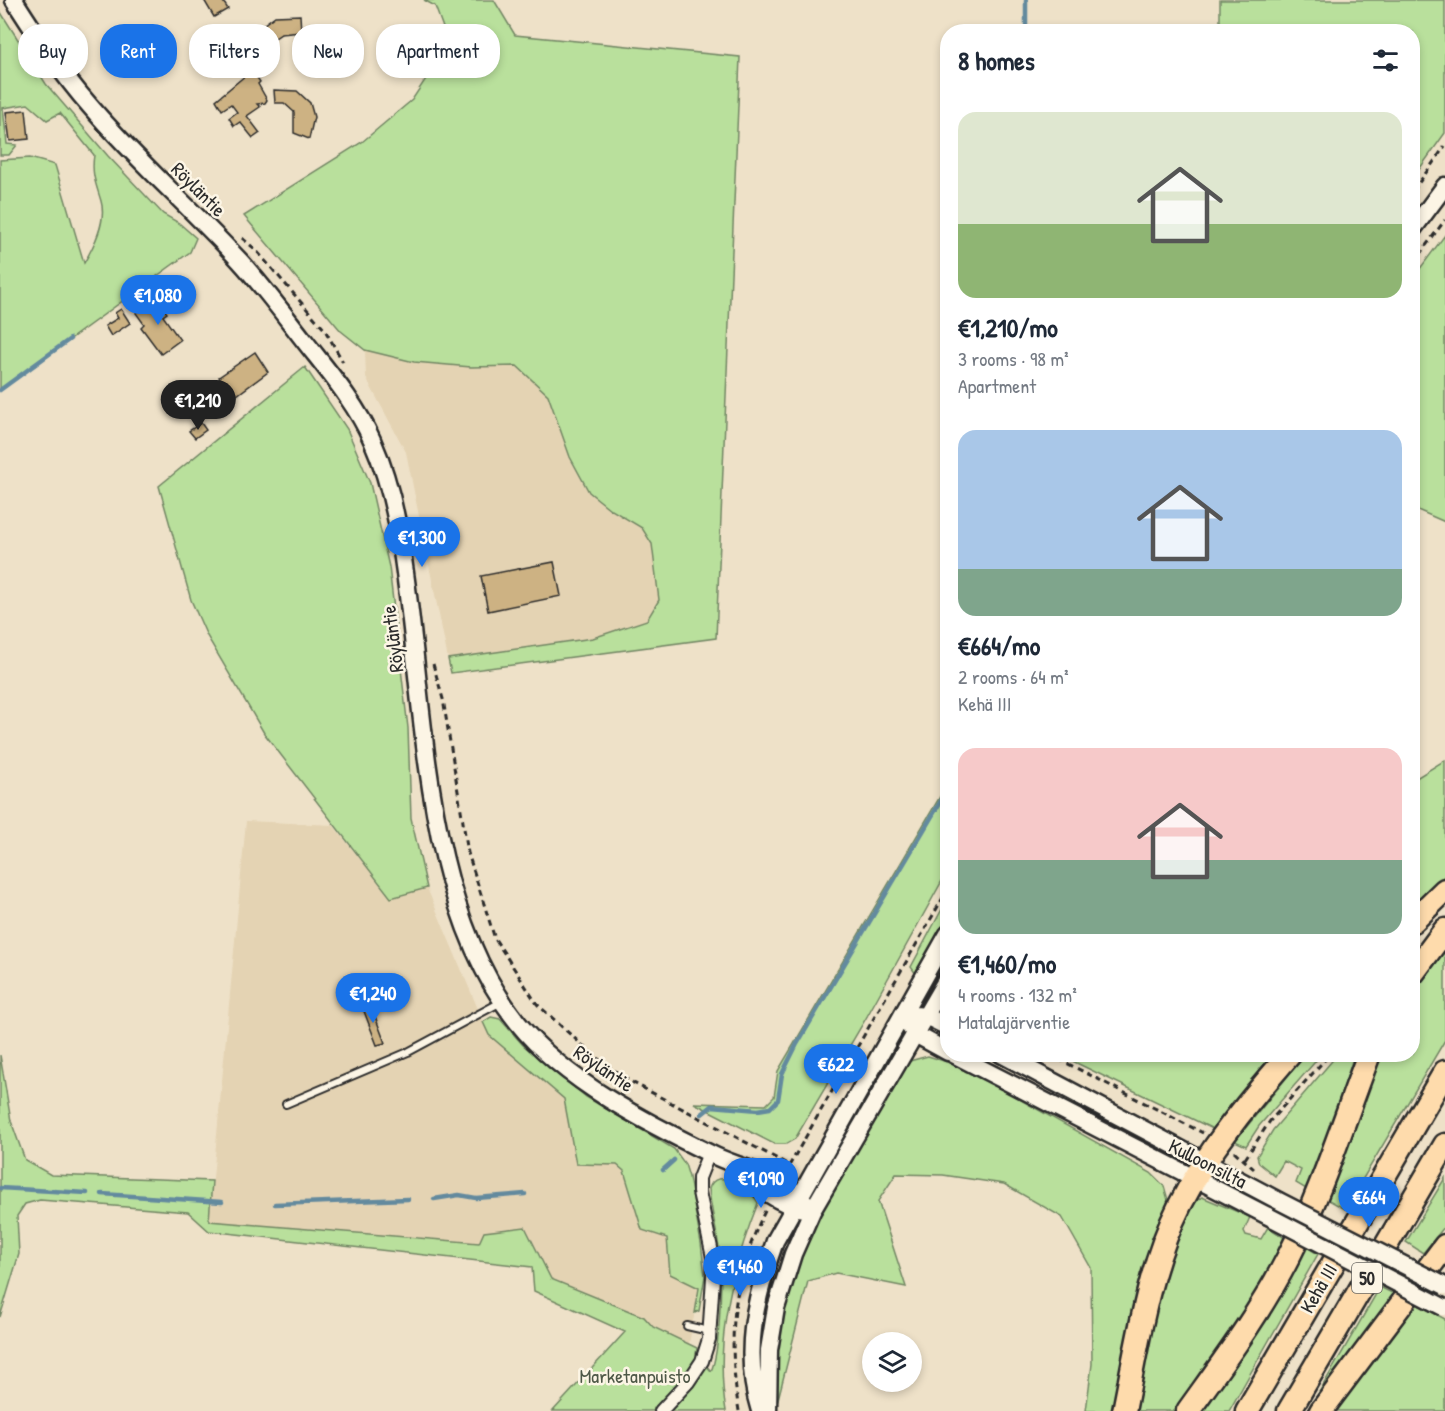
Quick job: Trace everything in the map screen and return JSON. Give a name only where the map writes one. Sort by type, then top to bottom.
[{"type":"highway","points":[[1420,914],[1445,890]]},
{"type":"highway","points":[[1420,964],[1445,930]]},
{"type":"highway","points":[[1124,1411],[1157,1265],[1179,1206],[1219,1141],[1283,1062]]},
{"type":"highway","points":[[1188,1411],[1254,1318],[1288,1259],[1328,1166],[1366,1062]]},
{"type":"highway","name":"Kehä III","points":[[1247,1411],[1445,1072]]},
{"type":"highway","name":"Kehä III","points":[[1289,1411],[1445,1145]]},
{"type":"highway","points":[[1321,1411],[1445,1246]]},
{"type":"main road","name":"Röyläntie","points":[[14,0],[90,106],[242,263],[334,379],[370,434],[387,475],[403,558],[428,764],[447,865],[469,938],[490,982],[518,1023],[563,1067],[615,1102],[709,1153],[768,1176],[813,1211]]},
{"type":"main road","points":[[1420,220],[1445,186]]},
{"type":"main road","points":[[760,1411],[751,1375],[750,1342],[760,1284],[775,1241],[796,1200],[940,948]]},
{"type":"main road","points":[[768,1411],[769,1350],[776,1308],[793,1254],[813,1211],[940,991]]},
{"type":"main road","points":[[902,1015],[926,1016],[940,1023]]},
{"type":"main road","points":[[902,1015],[915,1034],[940,1048]]},
{"type":"main road","name":"Kulloonsilta","points":[[970,1062],[1200,1170],[1277,1200],[1445,1286]]},
{"type":"main road","name":"Kulloonsilta","points":[[1015,1062],[1200,1170],[1268,1216],[1444,1307]]},
{"type":"street","points":[[661,1411],[688,1382],[702,1361],[710,1331],[714,1262],[699,1192],[699,1178],[709,1153]]},
{"type":"lane","points":[[286,1104],[408,1052],[503,1001]]},
{"type":"lane","points":[[687,1326],[710,1331]]},
{"type":"path","points":[[1420,181],[1445,146]]},
{"type":"path","points":[[1420,254],[1445,220]]},
{"type":"path","points":[[239,236],[255,249],[325,330],[348,372]]},
{"type":"path","points":[[431,657],[443,699],[468,853],[495,939],[537,1004],[594,1056],[628,1080],[789,1166],[940,903]]},
{"type":"path","points":[[1065,1062],[1219,1141],[1245,1159],[1259,1174]]},
{"type":"path","points":[[1245,1159],[1270,1121],[1323,1062]]},
{"type":"shaded area","points":[[365,350],[414,362],[471,367],[517,366],[548,395],[570,457],[589,492],[610,509],[642,528],[652,544],[659,600],[647,620],[593,638],[448,659],[406,452],[366,378]]},
{"type":"shaded area","points":[[246,821],[333,825],[391,898],[427,888],[489,1035],[564,1099],[576,1164],[617,1165],[624,1171],[642,1230],[668,1238],[670,1274],[699,1288],[689,1344],[653,1327],[644,1317],[551,1279],[525,1227],[479,1243],[209,1221]]},
{"type":"green space","points":[[424,0],[494,0],[515,35],[740,57],[716,638],[451,673],[448,659],[593,638],[647,620],[659,600],[652,544],[642,528],[610,509],[589,492],[570,457],[548,395],[517,366],[471,367],[414,362],[365,350],[341,331],[244,216],[362,142],[412,100],[427,78],[500,78],[500,24],[442,24],[435,6]]},
{"type":"green space","points":[[1220,0],[1445,0],[1445,133],[1420,168],[1420,24],[1220,24]]},
{"type":"green space","points":[[0,11],[18,40],[18,78],[42,78],[108,156],[163,214],[179,223],[196,238],[190,252],[0,390],[0,160],[30,158],[55,165],[84,263],[101,225],[102,209],[94,173],[94,155],[60,113],[47,120],[28,104],[3,108],[7,144],[17,145],[9,155],[0,155]]},
{"type":"green space","points":[[1445,235],[1445,522],[1420,511],[1420,269]]},
{"type":"green space","points":[[305,367],[347,429],[370,483],[389,567],[408,728],[411,818],[427,888],[391,898],[264,733],[207,636],[191,600],[159,486]]},
{"type":"green space","points":[[1445,760],[1445,876],[1420,901],[1420,776]]},
{"type":"green space","points":[[940,797],[940,884],[865,1020],[795,1139],[786,1144],[774,1144],[694,1103],[766,1105],[774,1097],[778,1071]]},
{"type":"green space","points":[[940,913],[940,936],[919,974],[916,974],[911,967]]},
{"type":"green space","points":[[1445,942],[1445,1040],[1345,1209],[1325,1198],[1378,1062],[1420,1062],[1420,980]]},
{"type":"green space","points":[[491,1017],[500,1019],[523,1045],[586,1097],[674,1149],[685,1164],[701,1243],[705,1276],[699,1311],[695,1313],[699,1288],[670,1274],[667,1238],[642,1230],[624,1171],[617,1165],[576,1164],[564,1099],[489,1035],[483,1022]]},
{"type":"green space","name":"Marketanpuisto","points":[[0,1055],[11,1121],[25,1160],[51,1175],[212,1181],[209,1221],[479,1243],[484,1232],[525,1227],[551,1279],[644,1317],[653,1327],[697,1348],[696,1354],[711,1371],[718,1333],[721,1268],[709,1189],[713,1182],[719,1179],[734,1182],[754,1197],[758,1203],[733,1279],[724,1332],[722,1359],[726,1411],[553,1411],[625,1332],[534,1291],[532,1267],[209,1231],[188,1212],[40,1200],[25,1204],[17,1216],[19,1254],[0,1317]]},
{"type":"green space","points":[[928,1056],[940,1060],[940,1062],[960,1066],[1151,1173],[1164,1186],[1168,1200],[1137,1294],[1115,1411],[1086,1411],[1092,1364],[1091,1268],[1062,1217],[1004,1184],[943,1175],[896,1174],[878,1201],[906,1287],[836,1273],[808,1281],[775,1411],[775,1343],[786,1296],[798,1261],[830,1193],[906,1062]]},
{"type":"green space","points":[[1074,1062],[1266,1062],[1213,1129]]},
{"type":"green space","points":[[1299,1062],[1315,1062],[1259,1126],[1246,1146],[1235,1141]]},
{"type":"green space","points":[[1331,1062],[1352,1062],[1334,1117],[1306,1189],[1296,1183],[1301,1170],[1284,1161],[1275,1176],[1259,1163],[1257,1156],[1273,1130]]},
{"type":"green space","points":[[1445,1178],[1445,1226],[1423,1253],[1406,1242]]},
{"type":"green space","points":[[1202,1197],[1250,1217],[1244,1231],[1246,1235],[1261,1239],[1268,1227],[1285,1238],[1253,1297],[1175,1411],[1134,1411],[1150,1330],[1167,1263],[1177,1234],[1189,1211]]},
{"type":"green space","points":[[1302,1244],[1318,1254],[1229,1411],[1197,1411]]},
{"type":"green space","points":[[1380,1287],[1394,1294],[1314,1401]]},
{"type":"green space","points":[[1411,1301],[1445,1319],[1445,1411],[1330,1411]]},
{"type":"building","points":[[204,0],[222,0],[228,9],[214,17]]},
{"type":"building","points":[[300,15],[301,24],[292,24],[292,33],[280,35],[280,24],[264,24],[275,16]]},
{"type":"building","points":[[242,78],[257,78],[260,82],[258,84],[267,100],[265,103],[257,104],[260,107],[247,116],[260,133],[253,138],[240,122],[234,126],[229,118],[237,112],[231,104],[222,110],[216,100]]},
{"type":"building","points":[[274,90],[297,91],[310,103],[314,117],[309,139],[294,133],[294,112],[284,103],[275,103]]},
{"type":"building","points":[[26,110],[29,139],[10,141],[6,112]]},
{"type":"building","points":[[156,298],[167,313],[163,316],[180,340],[161,354],[141,327],[144,324],[136,313]]},
{"type":"building","points":[[121,309],[130,323],[111,336],[105,326],[118,318],[115,313]]},
{"type":"building","points":[[255,352],[268,372],[233,398],[219,377]]},
{"type":"building","points":[[201,423],[206,430],[195,438],[189,431]]},
{"type":"building","points":[[554,562],[561,596],[488,611],[481,576]]},
{"type":"building","points":[[370,1003],[385,1043],[377,1045],[362,1006]]},
{"type":"waterway","points":[[1026,0],[1026,24]]},
{"type":"waterway","points":[[0,390],[70,339]]},
{"type":"waterway","points":[[702,1114],[712,1106],[758,1110],[770,1108],[778,1100],[782,1074],[797,1044],[940,803]]},
{"type":"waterway","points":[[663,1170],[674,1160]]},
{"type":"waterway","points":[[0,1188],[87,1193]]},
{"type":"waterway","points":[[102,1194],[222,1202]]},
{"type":"waterway","points":[[434,1199],[459,1195],[476,1198],[525,1194]]},
{"type":"waterway","points":[[275,1204],[408,1199]]}]
